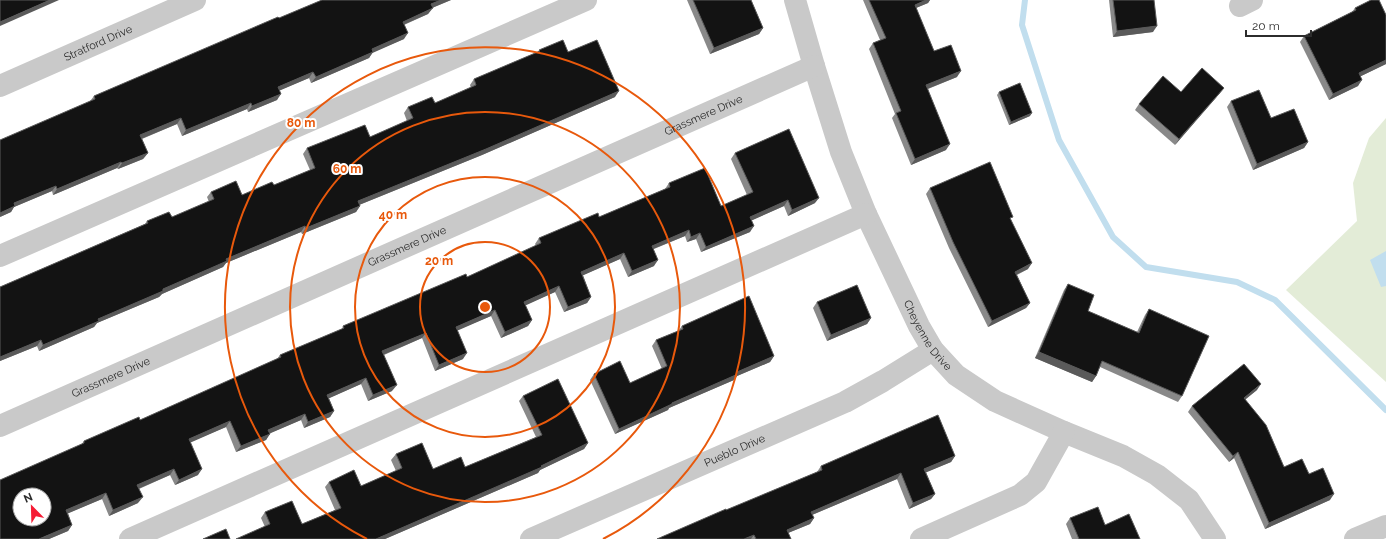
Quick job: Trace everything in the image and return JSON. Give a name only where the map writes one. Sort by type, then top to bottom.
[{"type":"street","name":"Stratford Drive","points":[[0,86],[195,0]]},
{"type":"street","points":[[0,256],[586,0]]},
{"type":"street","name":"Cheyenne Drive","points":[[795,0],[841,152],[866,214],[919,326],[933,350],[956,375],[995,401],[1064,432],[1123,456],[1157,475],[1188,500],[1215,539]]},
{"type":"street","name":"Grassmere Drive","points":[[0,426],[814,66]]},
{"type":"street","points":[[130,539],[866,214]]},
{"type":"street","name":"Pueblo Drive","points":[[531,539],[845,402],[883,381],[933,350]]},
{"type":"street","points":[[921,539],[1020,495],[1036,482],[1064,432]]},
{"type":"street","points":[[1356,539],[1386,526]]},
{"type":"green space","points":[[1386,118],[1386,382],[1286,290],[1357,221],[1353,183],[1369,138]]},
{"type":"water","points":[[1386,251],[1386,286],[1381,287],[1370,260]]},
{"type":"building","points":[[0,0],[50,0],[0,22]]},
{"type":"building","points":[[322,0],[441,0],[431,4],[433,8],[403,22],[408,33],[372,49],[373,52],[316,77],[313,72],[278,87],[281,94],[252,106],[251,103],[186,130],[181,118],[140,135],[148,153],[122,163],[121,162],[57,189],[56,186],[14,203],[15,206],[0,213],[0,140],[95,99],[94,96],[278,17],[279,18]]},
{"type":"building","points":[[693,0],[751,0],[763,28],[714,48]]},
{"type":"building","points":[[869,0],[926,0],[915,5],[934,51],[951,45],[961,71],[926,85],[950,144],[915,159],[896,113],[901,111],[873,43],[886,38]]},
{"type":"building","points":[[1113,0],[1154,0],[1157,26],[1117,31]]},
{"type":"building","points":[[1371,0],[1379,0],[1386,15],[1386,60],[1359,73],[1362,80],[1333,94],[1304,36],[1356,10],[1355,8]]},
{"type":"building","points":[[563,40],[568,52],[597,40],[619,91],[486,149],[358,201],[360,206],[306,228],[305,226],[226,259],[227,261],[98,319],[99,321],[43,345],[41,340],[0,357],[0,287],[148,223],[147,221],[169,212],[172,217],[214,199],[211,192],[236,181],[242,195],[272,182],[274,185],[315,168],[307,148],[365,125],[370,137],[413,118],[408,107],[432,97],[435,103],[476,85],[474,79]]},
{"type":"building","points":[[1202,68],[1224,88],[1179,139],[1139,104],[1163,76],[1181,92]]},
{"type":"building","points":[[1020,83],[1032,113],[1011,122],[999,92]]},
{"type":"building","points":[[1259,90],[1271,118],[1294,109],[1308,142],[1257,164],[1231,101]]},
{"type":"building","points":[[789,129],[819,198],[792,210],[788,200],[750,217],[754,226],[706,247],[700,233],[691,237],[689,230],[652,246],[658,260],[632,271],[624,253],[581,272],[591,297],[568,307],[559,286],[524,302],[532,320],[505,332],[495,310],[456,327],[467,353],[439,365],[426,333],[382,351],[397,385],[373,395],[366,378],[327,395],[334,411],[308,422],[305,414],[268,430],[270,434],[241,446],[230,421],[189,439],[202,469],[179,480],[174,469],[137,485],[143,497],[113,510],[106,493],[66,510],[72,525],[39,539],[0,539],[0,480],[84,443],[84,441],[139,417],[140,420],[281,357],[280,355],[344,328],[343,326],[466,274],[467,277],[541,243],[539,238],[598,213],[599,217],[670,187],[669,183],[705,168],[721,206],[753,192],[735,153]]},
{"type":"building","points":[[990,162],[1013,217],[1010,218],[1032,263],[1015,272],[1030,303],[992,321],[953,242],[930,188]]},
{"type":"building","points":[[1068,284],[1094,295],[1088,311],[1139,333],[1149,309],[1209,336],[1182,396],[1102,361],[1096,376],[1039,352]]},
{"type":"building","points":[[857,285],[871,318],[831,335],[817,302]]},
{"type":"building","points":[[749,296],[774,356],[737,372],[738,374],[672,403],[619,429],[594,374],[620,361],[630,383],[667,366],[656,340],[683,329],[682,326]]},
{"type":"building","points":[[1244,364],[1261,384],[1244,398],[1266,425],[1284,467],[1302,459],[1309,474],[1323,468],[1334,494],[1269,523],[1238,452],[1233,456],[1192,406]]},
{"type":"building","points":[[558,379],[588,443],[541,466],[542,467],[376,539],[236,539],[270,524],[265,512],[292,501],[302,524],[341,508],[329,482],[354,470],[361,486],[402,468],[396,454],[422,443],[433,469],[461,457],[465,467],[542,435],[523,396]]},
{"type":"building","points":[[938,415],[955,456],[924,469],[935,494],[913,503],[901,473],[811,512],[814,518],[787,530],[791,539],[756,539],[754,535],[744,539],[657,539],[822,470],[821,466]]},
{"type":"building","points":[[1098,507],[1105,525],[1129,514],[1140,539],[1079,539],[1070,518]]},
{"type":"building","points":[[226,529],[230,539],[203,539]]},
{"type":"waterway","points":[[1025,0],[1022,25],[1059,140],[1113,237],[1146,267],[1237,282],[1275,300],[1386,410]]}]
